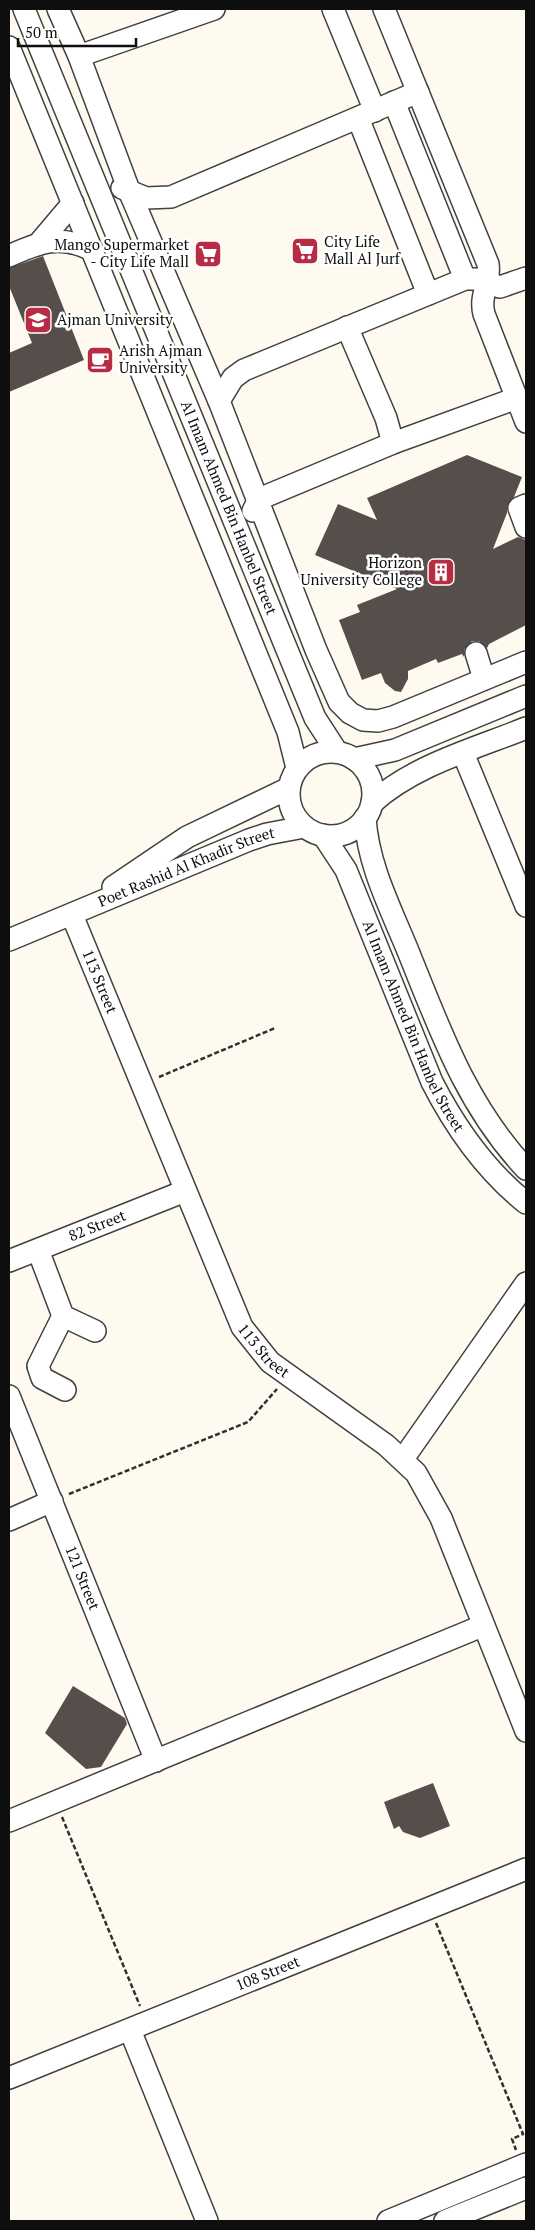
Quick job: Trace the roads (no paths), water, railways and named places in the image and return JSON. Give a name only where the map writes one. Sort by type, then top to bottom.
[{"type":"street","name":"Al Imam Ahmed Bin Hanbel Street","points":[[24,9],[319,727],[346,755]]},
{"type":"street","points":[[79,56],[214,9]]},
{"type":"street","points":[[333,9],[376,110],[465,279]]},
{"type":"street","points":[[384,9],[488,264],[482,298],[484,314],[526,422]]},
{"type":"street","points":[[43,58],[62,17]]},
{"type":"street","points":[[62,17],[79,56],[130,193],[219,400],[316,650],[339,702],[350,713],[363,720],[378,721],[393,717],[526,662]]},
{"type":"street","name":"Al Imam Ahmed Bin Hanbel Street","points":[[9,47],[288,732],[297,768]]},
{"type":"street","points":[[91,170],[130,193],[154,199],[171,197],[418,92]]},
{"type":"street","points":[[376,110],[428,294]]},
{"type":"street","points":[[147,232],[171,197]]},
{"type":"street","points":[[40,242],[73,203]]},
{"type":"street","points":[[9,256],[40,242],[69,242],[92,250]]},
{"type":"street","points":[[219,400],[233,378],[244,370],[465,279],[476,279],[500,287],[526,278]]},
{"type":"street","points":[[347,327],[386,418],[393,443]]},
{"type":"street","points":[[241,536],[259,499],[393,443],[517,398]]},
{"type":"street","points":[[526,505],[519,508],[526,528]]},
{"type":"street","points":[[306,696],[316,650]]},
{"type":"street","points":[[450,727],[480,680],[476,653]]},
{"type":"street","points":[[526,696],[395,750],[346,755],[315,754],[297,768],[289,788],[291,810],[314,831],[339,835],[354,829],[368,811],[402,779],[526,728]]},
{"type":"street","points":[[463,753],[526,906]]},
{"type":"street","points":[[346,755],[362,765],[370,778],[373,793],[368,811]]},
{"type":"street","name":"Poet Rashid Al Khadir Street","points":[[72,915],[187,837],[289,788]]},
{"type":"street","name":"Al Imam Ahmed Bin Hanbel Street","points":[[368,811],[373,865],[452,1058],[488,1122],[526,1168]]},
{"type":"street","name":"Al Imam Ahmed Bin Hanbel Street","points":[[314,831],[346,870],[432,1082],[446,1110],[481,1160],[526,1203]]},
{"type":"street","name":"Poet Rashid Al Khadir Street","points":[[9,940],[249,840],[267,834],[314,831]]},
{"type":"street","name":"113 Street","points":[[72,915],[242,1327],[255,1346],[288,1376],[404,1459],[416,1474],[437,1511],[526,1731]]},
{"type":"street","name":"82 Street","points":[[9,1261],[185,1191]]},
{"type":"street","points":[[38,1250],[63,1316],[95,1331]]},
{"type":"street","points":[[404,1459],[526,1283]]},
{"type":"street","points":[[63,1316],[38,1366],[42,1378],[65,1390]]},
{"type":"street","name":"121 Street","points":[[9,1396],[156,1761]]},
{"type":"street","points":[[9,1520],[52,1502]]},
{"type":"street","points":[[9,1821],[482,1626]]},
{"type":"street","name":"108 Street","points":[[9,2078],[526,1869]]},
{"type":"street","points":[[139,2026],[207,2221]]},
{"type":"street","points":[[388,2221],[525,2165]]},
{"type":"street","points":[[446,2221],[526,2188]]},
{"type":"street","points":[[494,2221],[503,2198]]},
{"type":"place","name":"City Life Mall Al Jurf","points":[[305,251]]},
{"type":"place","name":"Mango Supermarket - City Life Mall","points":[[208,254]]},
{"type":"place","name":"Ajman University","points":[[38,320]]},
{"type":"place","name":"Arish Ajman University","points":[[100,360]]},
{"type":"place","name":"Horizon University College","points":[[441,572]]}]
